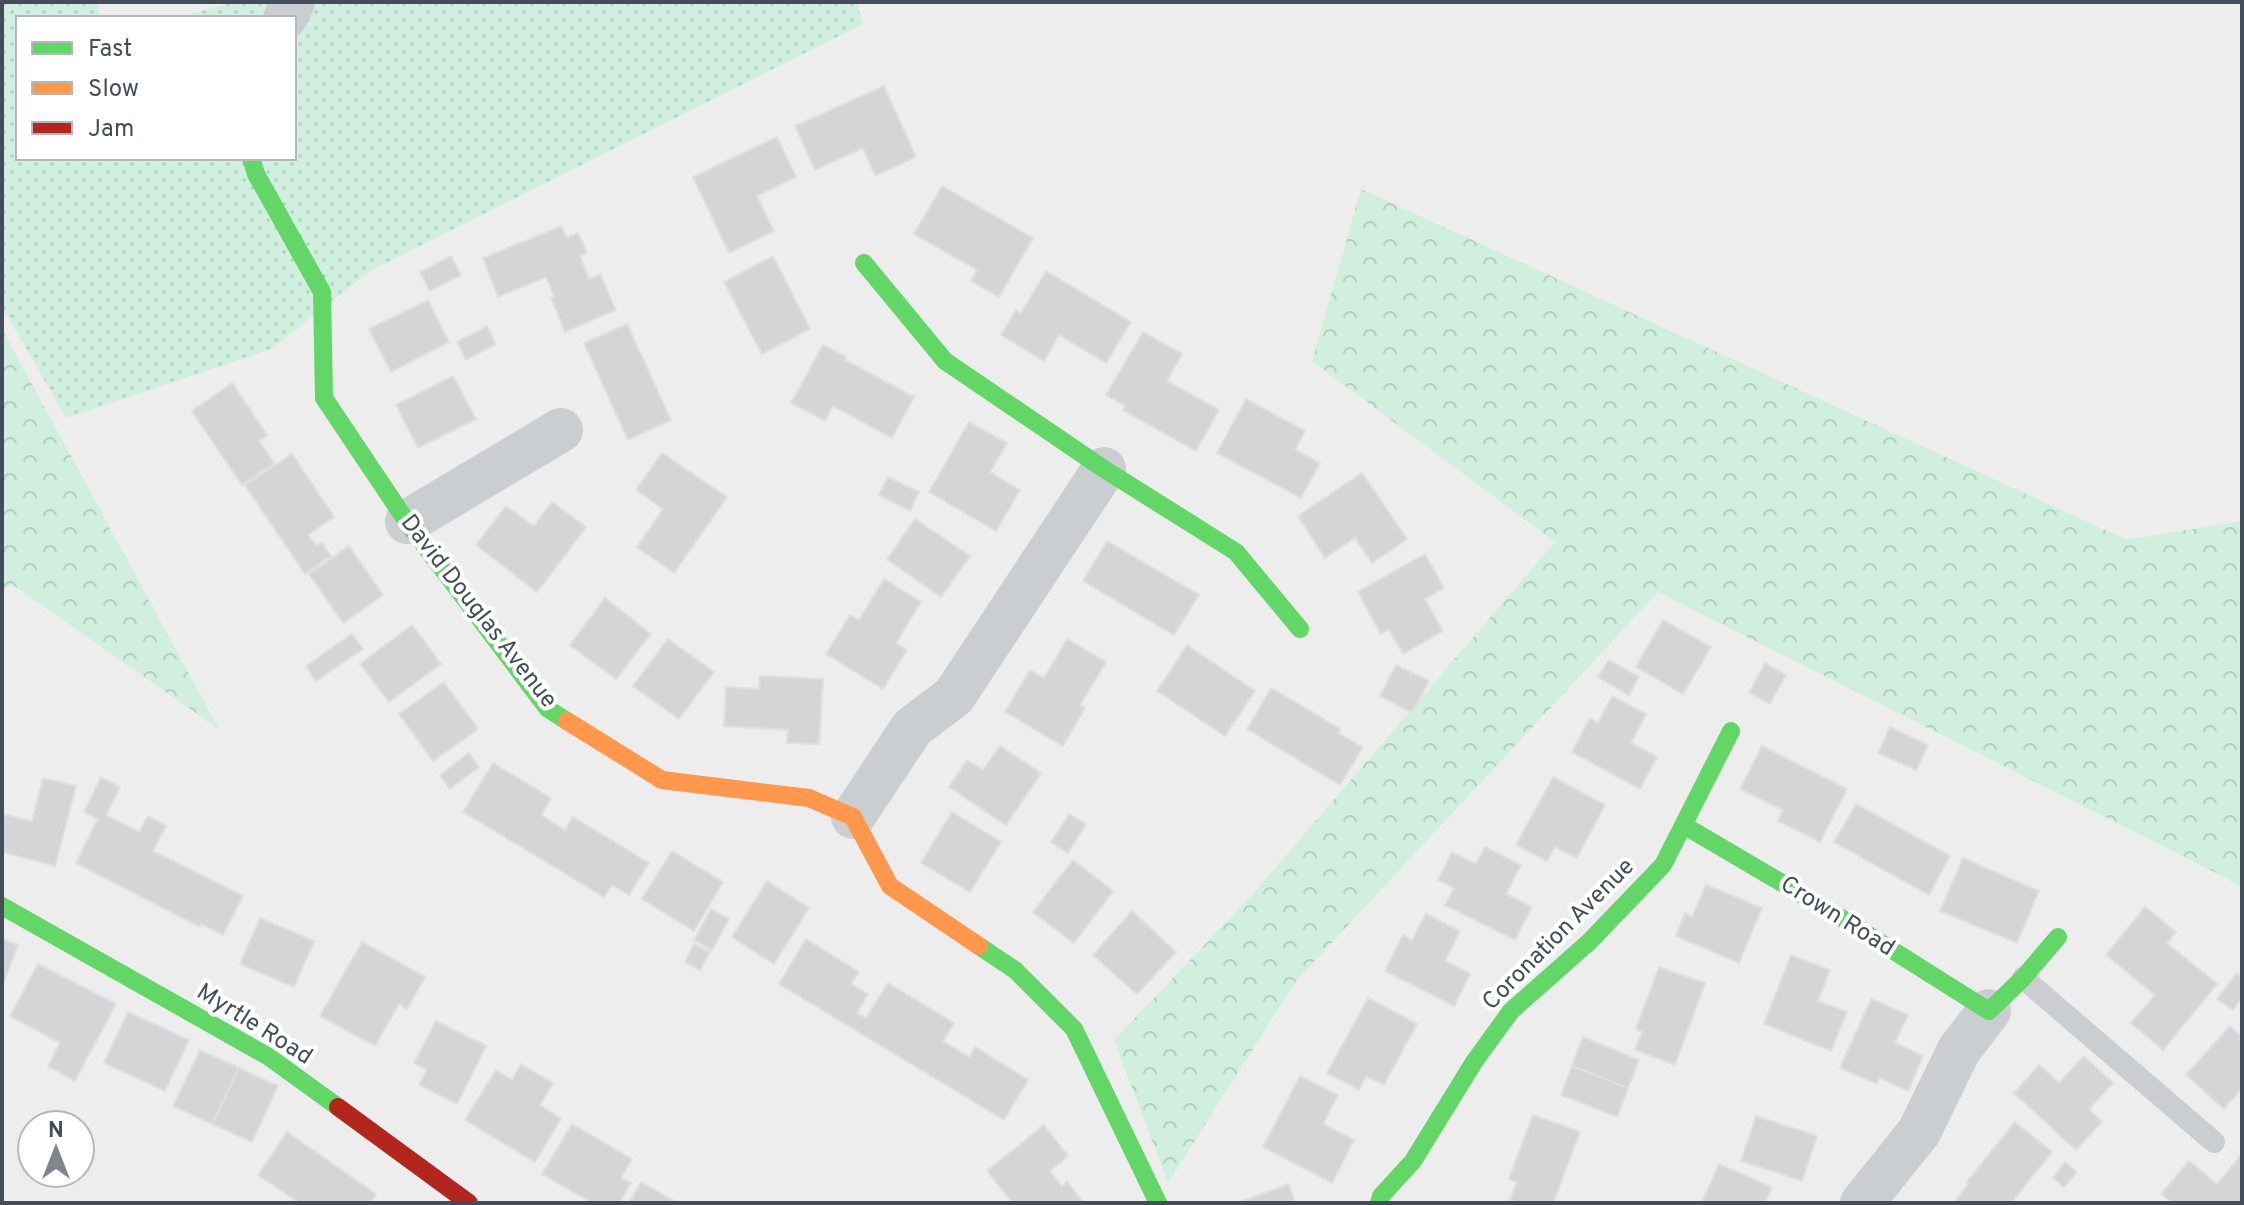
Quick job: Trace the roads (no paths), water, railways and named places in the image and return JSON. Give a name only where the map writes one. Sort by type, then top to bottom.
[{"type":"street","name":"David Douglas Avenue","points":[[252,160],[256,174],[322,292],[324,398],[407,522],[548,709],[662,780],[809,798],[853,817]]},
{"type":"street","points":[[864,263],[945,361],[1104,469],[1236,552],[1300,629]]},
{"type":"street","points":[[407,522],[561,430]]},
{"type":"street","points":[[1104,469],[954,696],[912,728],[853,817],[890,886],[1015,970],[1074,1029],[1158,1203]]},
{"type":"street","name":"Coronation Avenue","points":[[1379,1203],[1381,1196],[1413,1161],[1474,1062],[1511,1011],[1623,909],[1663,865],[1731,731]]},
{"type":"street","name":"Crown Road","points":[[1685,826],[1843,919],[1989,1011]]},
{"type":"street","name":"Myrtle Road","points":[[2,906],[269,1057],[469,1203]]},
{"type":"street","points":[[1862,1203],[1919,1132],[1959,1050],[1989,1011],[2058,937]]},
{"type":"lane","points":[[2023,978],[2214,1142]]}]
